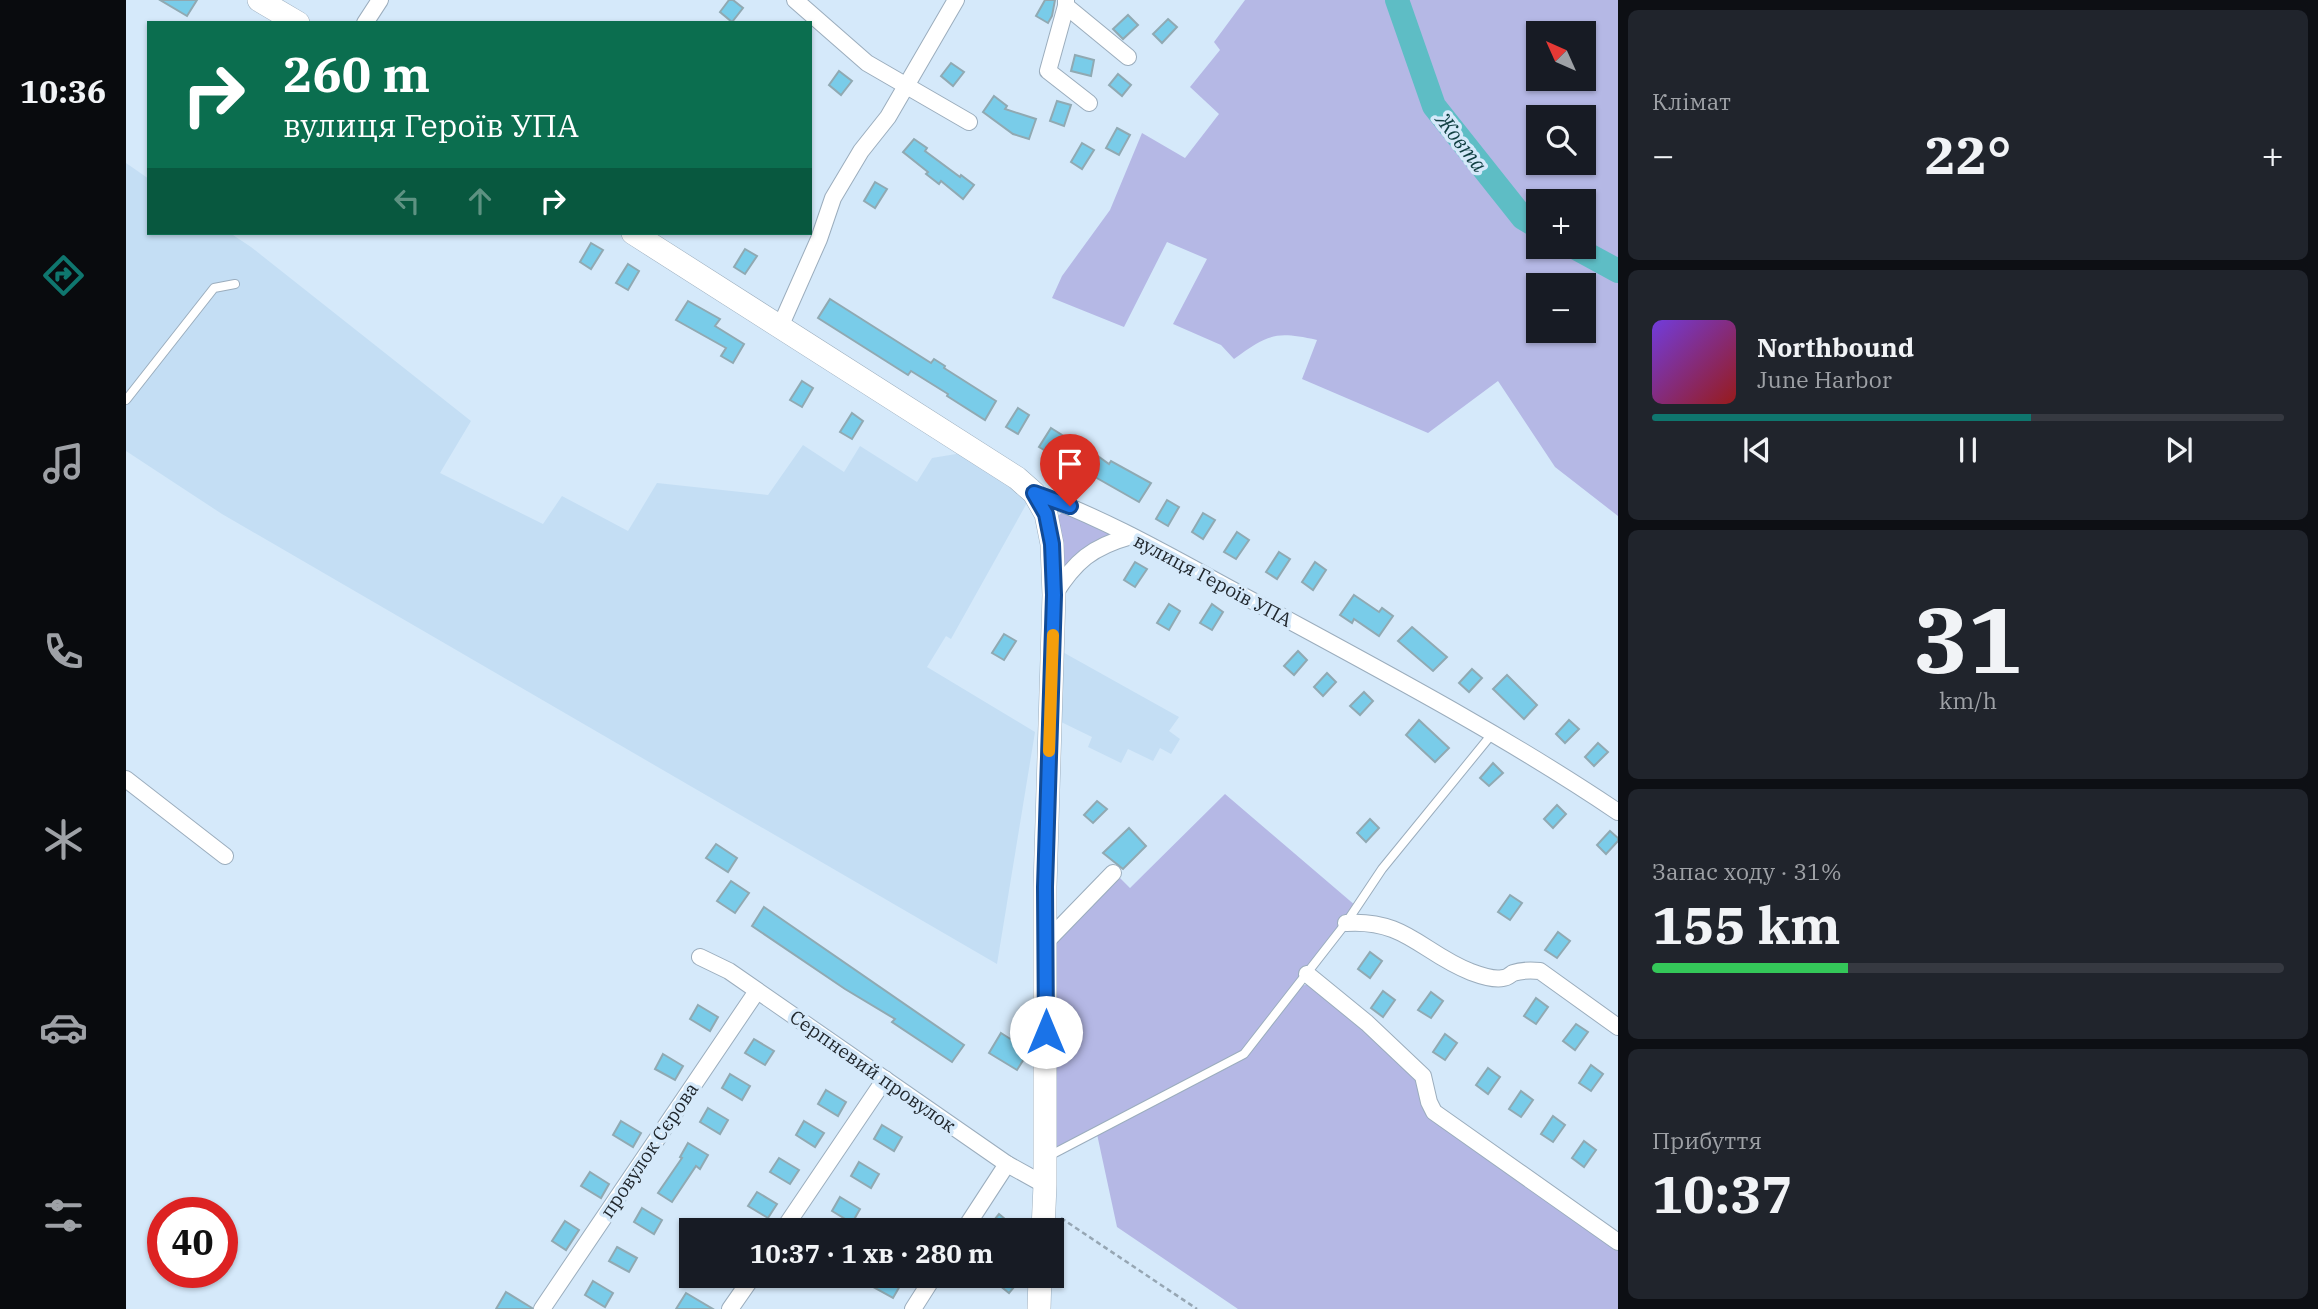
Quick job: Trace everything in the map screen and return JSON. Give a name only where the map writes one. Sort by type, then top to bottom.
[{"type":"street","points":[[259,0],[295,21]]},
{"type":"street","points":[[366,21],[380,0]]},
{"type":"street","points":[[795,0],[867,63],[969,122]]},
{"type":"street","points":[[780,327],[819,239],[833,198],[861,150],[888,117],[956,0]]},
{"type":"street","points":[[1089,103],[1048,71],[1066,3],[1128,57]]},
{"type":"street","name":"вулиця Героїв УПА","points":[[636,235],[1017,478],[1034,493],[1070,506],[1131,536],[1302,628],[1569,778],[1618,812]]},
{"type":"street","points":[[1034,493],[1046,514],[1052,544],[1054,595],[1043,1218]]},
{"type":"street","points":[[1054,595],[1069,570],[1088,554],[1109,542],[1131,536]]},
{"type":"street","points":[[126,779],[225,856]]},
{"type":"street","points":[[1046,942],[1113,873]]},
{"type":"street","points":[[1346,923],[1366,922],[1396,930],[1409,935],[1445,959],[1486,976],[1503,978],[1527,970],[1540,971],[1618,1027]]},
{"type":"street","name":"Серпневий провулок","points":[[700,957],[729,971],[885,1079],[1007,1164],[1044,1196]]},
{"type":"street","points":[[1307,974],[1367,1023],[1423,1076],[1434,1112],[1618,1242]]},
{"type":"street","name":"провулок Сєрова","points":[[542,1309],[757,991]]},
{"type":"street","points":[[791,1218],[885,1079]]},
{"type":"street","points":[[972,1218],[1007,1164]]},
{"type":"street","points":[[730,1309],[745,1288]]},
{"type":"street","points":[[913,1309],[926,1288]]},
{"type":"street","points":[[1039,1309],[1040,1288]]},
{"type":"lane","points":[[126,400],[214,288],[235,284]]},
{"type":"lane","points":[[1045,1158],[1244,1054],[1346,923],[1382,869],[1492,734]]},
{"type":"path","points":[[1044,1196],[1197,1309]]},
{"type":"shaded area","points":[[1245,0],[1618,0],[1618,516],[1555,467],[1498,381],[1428,433],[1302,379],[1317,340],[1281,335],[1272,337],[1255,344],[1234,359],[1221,345],[1173,324],[1207,259],[1167,242],[1124,327],[1052,298],[1062,276],[1110,210],[1142,133],[1185,158],[1219,114],[1190,87],[1220,50],[1214,42]]},
{"type":"shaded area","points":[[126,163],[147,178],[147,235],[233,235],[251,247],[471,421],[440,473],[543,524],[562,496],[628,531],[657,483],[768,495],[803,445],[844,472],[860,446],[917,482],[932,458],[962,453],[1013,485],[1028,501],[951,639],[946,636],[927,667],[1035,732],[997,964],[222,514],[126,451]]},
{"type":"shaded area","points":[[1064,511],[1120,535],[1061,577],[1056,521]]},
{"type":"shaded area","points":[[1059,650],[1179,717],[1169,731],[1180,739],[1171,754],[1160,748],[1153,761],[1128,749],[1121,763],[1088,747],[1092,737],[1057,720]]},
{"type":"shaded area","points":[[1225,794],[1356,906],[1242,1052],[1055,1148],[1053,945],[1120,878],[1130,888]]},
{"type":"shaded area","points":[[1309,984],[1415,1073],[1422,1094],[1618,1246],[1618,1309],[1238,1309],[1117,1227],[1097,1134],[1233,1065],[1245,1056],[1301,986]]},
{"type":"building","points":[[160,0],[197,0],[187,16]]},
{"type":"building","points":[[729,0],[743,8],[733,21],[720,12]]},
{"type":"building","points":[[1045,0],[1055,0],[1048,23],[1036,16]]},
{"type":"building","points":[[1128,15],[1138,25],[1123,39],[1113,29]]},
{"type":"building","points":[[1168,19],[1177,27],[1162,43],[1153,34]]},
{"type":"building","points":[[1075,55],[1094,60],[1091,76],[1071,71]]},
{"type":"building","points":[[951,63],[964,72],[953,86],[941,76]]},
{"type":"building","points":[[839,71],[852,81],[841,95],[829,85]]},
{"type":"building","points":[[1118,74],[1131,85],[1122,96],[1109,85]]},
{"type":"building","points":[[994,96],[1007,106],[1005,109],[1036,119],[1029,139],[1013,134],[983,112]]},
{"type":"building","points":[[1057,101],[1071,105],[1064,126],[1050,121]]},
{"type":"building","points":[[1117,128],[1130,135],[1119,155],[1106,148]]},
{"type":"building","points":[[914,139],[927,148],[925,151],[974,185],[963,199],[941,181],[939,184],[926,174],[928,172],[903,152]]},
{"type":"building","points":[[1082,143],[1094,150],[1082,169],[1071,162]]},
{"type":"building","points":[[875,182],[887,189],[875,208],[864,201]]},
{"type":"building","points":[[591,243],[603,250],[591,269],[580,262]]},
{"type":"building","points":[[745,249],[757,256],[745,274],[734,267]]},
{"type":"building","points":[[628,264],[639,271],[628,290],[616,283]]},
{"type":"building","points":[[830,299],[931,363],[934,359],[996,401],[985,420],[911,371],[908,375],[818,318]]},
{"type":"building","points":[[688,301],[720,319],[715,326],[744,344],[733,363],[721,356],[726,348],[676,320]]},
{"type":"building","points":[[802,381],[813,388],[802,407],[790,400]]},
{"type":"building","points":[[1018,408],[1029,415],[1018,434],[1006,427]]},
{"type":"building","points":[[852,413],[863,421],[852,439],[840,432]]},
{"type":"building","points":[[1051,428],[1075,443],[1077,441],[1109,464],[1111,461],[1151,483],[1139,502],[1095,477],[1093,480],[1052,452],[1051,454],[1039,447]]},
{"type":"building","points":[[1167,500],[1179,507],[1168,526],[1156,519]]},
{"type":"building","points":[[1203,513],[1215,520],[1203,539],[1192,532]]},
{"type":"building","points":[[1237,532],[1249,540],[1236,559],[1224,552]]},
{"type":"building","points":[[1279,552],[1290,559],[1277,579],[1266,572]]},
{"type":"building","points":[[1135,562],[1147,569],[1135,587],[1124,580]]},
{"type":"building","points":[[1315,562],[1326,570],[1313,590],[1302,582]]},
{"type":"building","points":[[1354,595],[1379,612],[1382,608],[1393,616],[1379,636],[1354,619],[1352,623],[1340,615]]},
{"type":"building","points":[[1169,604],[1180,611],[1169,630],[1157,623]]},
{"type":"building","points":[[1212,604],[1223,612],[1212,630],[1200,623]]},
{"type":"building","points":[[1412,627],[1447,657],[1433,671],[1398,641]]},
{"type":"building","points":[[1004,634],[1016,641],[1004,660],[992,653]]},
{"type":"building","points":[[1298,651],[1307,660],[1294,675],[1284,666]]},
{"type":"building","points":[[1472,669],[1482,678],[1469,692],[1459,683]]},
{"type":"building","points":[[1327,673],[1336,682],[1323,696],[1314,687]]},
{"type":"building","points":[[1507,675],[1537,705],[1524,719],[1493,689]]},
{"type":"building","points":[[1364,692],[1373,701],[1360,715],[1350,706]]},
{"type":"building","points":[[1419,720],[1449,748],[1435,762],[1406,735]]},
{"type":"building","points":[[1569,720],[1579,729],[1565,743],[1556,734]]},
{"type":"building","points":[[1598,743],[1608,752],[1594,766],[1585,757]]},
{"type":"building","points":[[1493,763],[1503,773],[1489,786],[1480,778]]},
{"type":"building","points":[[1097,801],[1107,809],[1093,823],[1084,815]]},
{"type":"building","points":[[1557,805],[1566,814],[1553,828],[1544,819]]},
{"type":"building","points":[[1370,819],[1379,828],[1366,842],[1357,833]]},
{"type":"building","points":[[1129,828],[1146,846],[1123,869],[1103,853]]},
{"type":"building","points":[[1610,831],[1618,841],[1606,854],[1597,845]]},
{"type":"building","points":[[716,844],[737,858],[728,872],[706,858]]},
{"type":"building","points":[[731,881],[749,893],[735,913],[717,901]]},
{"type":"building","points":[[1510,895],[1522,903],[1510,920],[1498,912]]},
{"type":"building","points":[[764,907],[964,1045],[952,1062],[892,1022],[895,1019],[845,989],[752,926]]},
{"type":"building","points":[[1558,932],[1570,941],[1557,958],[1545,950]]},
{"type":"building","points":[[1370,952],[1382,961],[1370,978],[1358,969]]},
{"type":"building","points":[[1383,991],[1395,1000],[1383,1017],[1371,1008]]},
{"type":"building","points":[[1431,992],[1443,1001],[1431,1018],[1418,1010]]},
{"type":"building","points":[[1536,998],[1548,1007],[1536,1024],[1524,1016]]},
{"type":"building","points":[[698,1005],[718,1017],[710,1031],[690,1019]]},
{"type":"building","points":[[1576,1024],[1588,1032],[1575,1050],[1563,1041]]},
{"type":"building","points":[[1001,1033],[1029,1051],[1017,1070],[989,1053]]},
{"type":"building","points":[[1445,1034],[1457,1043],[1445,1060],[1433,1052]]},
{"type":"building","points":[[754,1039],[774,1051],[765,1065],[745,1053]]},
{"type":"building","points":[[663,1054],[683,1066],[675,1080],[655,1069]]},
{"type":"building","points":[[1591,1065],[1603,1074],[1591,1091],[1579,1083]]},
{"type":"building","points":[[1488,1068],[1500,1077],[1488,1094],[1476,1085]]},
{"type":"building","points":[[730,1074],[750,1086],[742,1100],[722,1088]]},
{"type":"building","points":[[826,1090],[846,1102],[838,1116],[818,1104]]},
{"type":"building","points":[[1521,1091],[1533,1100],[1521,1117],[1509,1109]]},
{"type":"building","points":[[708,1108],[728,1120],[720,1134],[700,1122]]},
{"type":"building","points":[[1553,1116],[1565,1125],[1553,1142],[1541,1134]]},
{"type":"building","points":[[621,1121],[641,1133],[633,1147],[613,1135]]},
{"type":"building","points":[[804,1121],[824,1133],[815,1147],[796,1135]]},
{"type":"building","points":[[882,1125],[902,1137],[894,1151],[874,1139]]},
{"type":"building","points":[[1584,1141],[1596,1150],[1584,1167],[1572,1158]]},
{"type":"building","points":[[688,1143],[708,1155],[700,1169],[696,1166],[672,1202],[658,1193],[682,1158],[680,1157]]},
{"type":"building","points":[[779,1158],[799,1170],[790,1184],[770,1172]]},
{"type":"building","points":[[859,1162],[879,1174],[871,1188],[851,1176]]},
{"type":"building","points":[[590,1172],[609,1184],[601,1198],[581,1186]]},
{"type":"building","points":[[757,1192],[777,1204],[768,1218],[748,1206]]},
{"type":"building","points":[[840,1197],[860,1209],[855,1218],[844,1218],[832,1211]]},
{"type":"building","points":[[642,1208],[662,1220],[654,1234],[634,1222]]},
{"type":"building","points":[[565,1221],[579,1230],[566,1250],[552,1241]]},
{"type":"building","points":[[617,1247],[637,1258],[629,1272],[609,1261]]},
{"type":"building","points":[[593,1281],[613,1293],[605,1307],[585,1295]]},
{"type":"building","points":[[875,1288],[899,1288],[893,1298]]},
{"type":"building","points":[[506,1292],[532,1308],[532,1309],[496,1309]]},
{"type":"building","points":[[686,1293],[713,1309],[676,1309]]},
{"type":"waterway","name":"Жовта","points":[[1397,0],[1434,106],[1526,220]]},
{"type":"waterway","name":"Жовта","points":[[1596,259],[1618,271]]},
{"type":"slow traffic","points":[[1049,751],[1053,635]]},
{"type":"route","points":[[1046,1032],[1045,887],[1054,595],[1052,544],[1046,514],[1034,493],[1070,506]]}]
